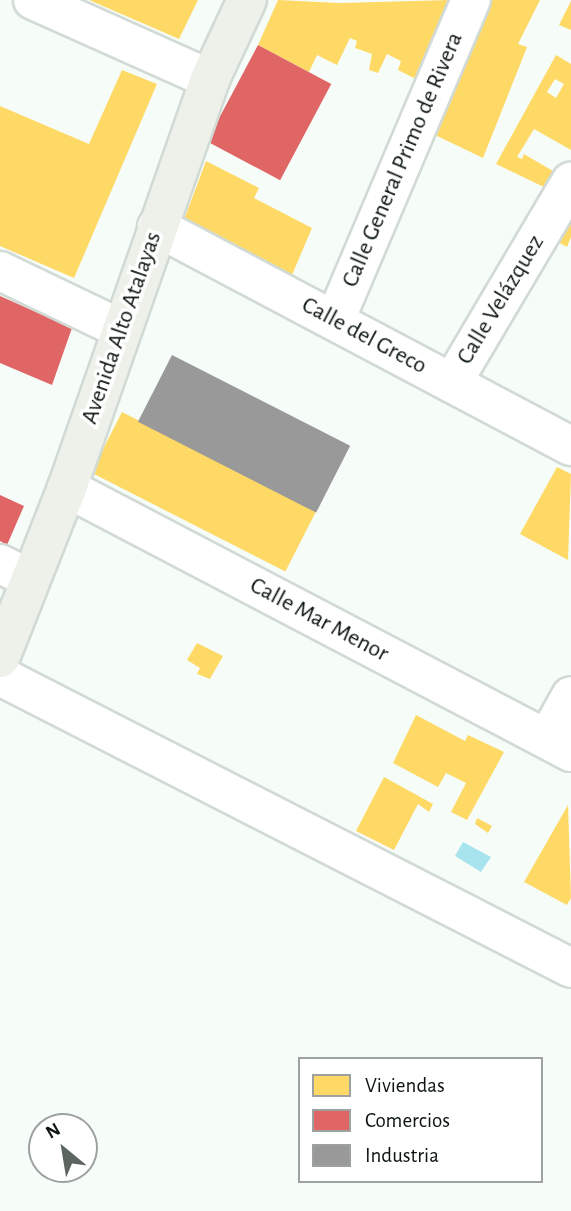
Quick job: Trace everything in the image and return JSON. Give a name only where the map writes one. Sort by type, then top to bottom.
[{"type":"main road","name":"Avenida Alto Atalayas","points":[[0,658],[15,571],[67,488],[210,79],[247,0]]},
{"type":"street","points":[[33,0],[210,79]]},
{"type":"street","name":"Calle General Primo de Rivera","points":[[335,320],[471,0]]},
{"type":"street","name":"Calle Velázquez","points":[[452,383],[571,182]]},
{"type":"street","name":"Calle del Greco","points":[[157,227],[571,446]]},
{"type":"street","points":[[0,271],[121,329]]},
{"type":"street","name":"Calle Mar Menor","points":[[67,488],[559,746]]},
{"type":"street","points":[[0,676],[571,968]]},
{"type":"street","points":[[559,746],[571,696]]},
{"type":"water","points":[[463,842],[491,857],[481,872],[455,856]]},
{"type":"building: Viviendas","points":[[89,0],[198,0],[179,39]]},
{"type":"building: Viviendas","points":[[278,0],[340,3],[450,0],[418,80],[398,70],[401,61],[387,54],[378,73],[369,70],[372,54],[355,48],[357,41],[350,38],[337,65],[317,55],[309,72],[258,45]]},
{"type":"building: Viviendas","points":[[488,0],[540,0],[518,44],[527,47],[483,158],[433,134]]},
{"type":"building: Viviendas","points":[[571,1],[571,30],[559,25]]},
{"type":"building: Viviendas","points":[[556,55],[571,64],[571,150],[534,129],[517,157],[522,159],[524,154],[558,174],[548,189],[496,164]],"holes":[[[555,79],[564,84],[556,98],[547,92]]]},
{"type":"building: Viviendas","points":[[122,70],[157,84],[74,278],[0,246],[0,106],[89,144]]},
{"type":"building: Viviendas","points":[[206,161],[259,188],[254,198],[312,228],[289,282],[182,225]]},
{"type":"building: Viviendas","points":[[571,209],[571,237],[567,247],[556,241]]},
{"type":"building: Viviendas","points":[[122,412],[316,511],[285,572],[91,473]]},
{"type":"building: Viviendas","points":[[557,467],[571,474],[568,560],[520,534]]},
{"type":"building: Viviendas","points":[[197,643],[223,656],[210,679],[197,674],[200,668],[187,660]]},
{"type":"building: Viviendas","points":[[416,715],[465,741],[468,735],[504,752],[467,820],[451,812],[466,783],[446,773],[438,787],[393,763]]},
{"type":"building: Viviendas","points":[[384,777],[433,804],[429,812],[418,804],[394,850],[356,831]]},
{"type":"building: Viviendas","points":[[568,805],[571,898],[567,905],[524,882]]},
{"type":"building: Viviendas","points":[[477,818],[492,826],[488,833],[475,824]]},
{"type":"building: Comercios","points":[[258,45],[331,84],[280,180],[207,141]]},
{"type":"building: Comercios","points":[[0,296],[72,328],[52,385],[0,363]]},
{"type":"building: Comercios","points":[[0,495],[24,506],[7,545],[0,541]]},
{"type":"building: Industria","points":[[172,355],[350,446],[316,513],[138,422]]}]
